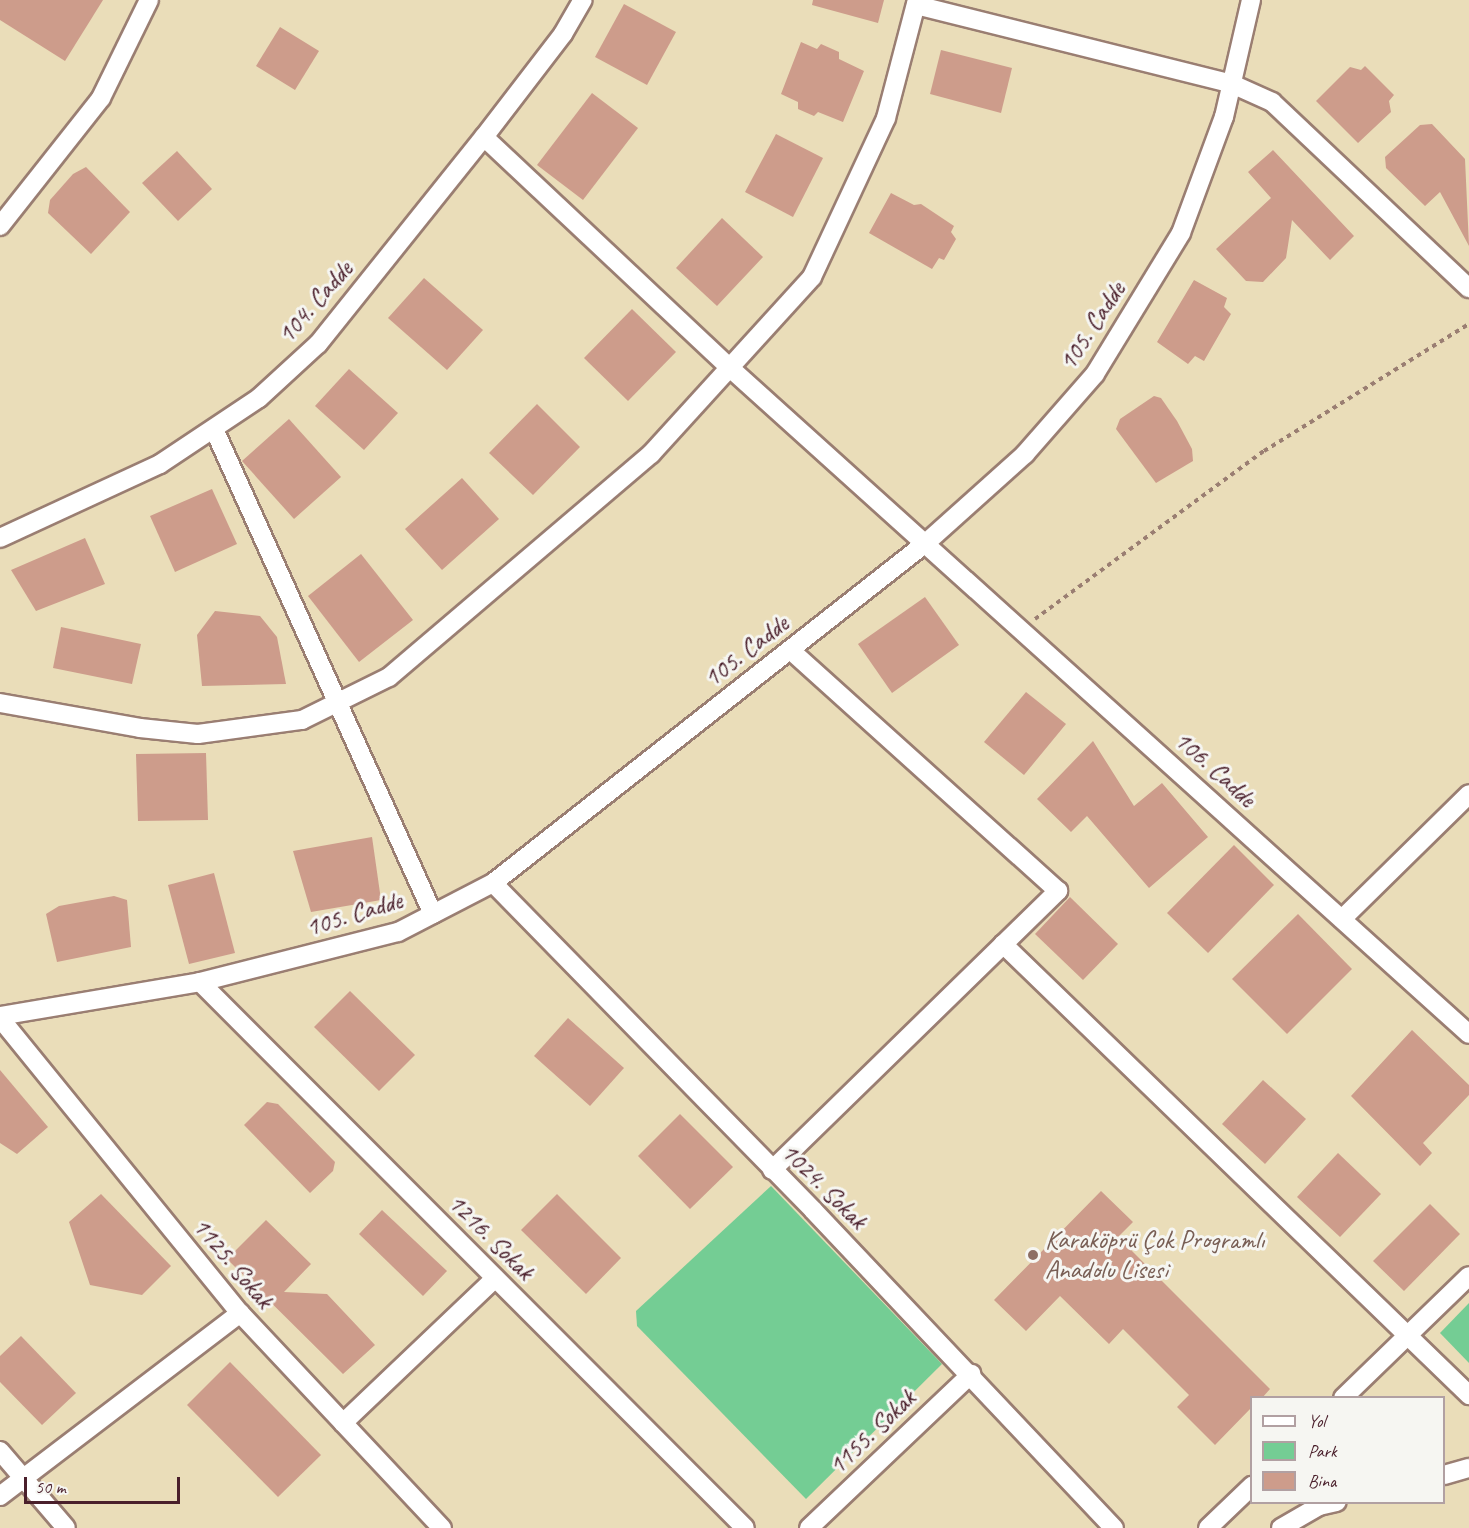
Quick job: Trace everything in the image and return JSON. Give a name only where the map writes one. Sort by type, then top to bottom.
[{"type":"street","points":[[0,226],[101,98],[149,0]]},
{"type":"street","name":"104. Cadde","points":[[0,538],[160,464],[260,398],[318,344],[484,137],[563,34],[583,0]]},
{"type":"street","name":"105. Cadde","points":[[0,1017],[200,981],[399,932],[493,883],[927,542],[1025,454],[1095,374],[1181,233],[1224,117],[1251,0]]},
{"type":"street","points":[[0,703],[140,728],[198,734],[302,720],[389,677],[651,454],[812,277],[886,118],[916,2],[1232,84],[1272,102],[1469,288]]},
{"type":"street","name":"106. Cadde","points":[[484,137],[729,367],[1023,628],[1469,1034]]},
{"type":"street","points":[[214,429],[335,704],[433,914]]},
{"type":"street","points":[[772,1170],[1058,891],[790,650]]},
{"type":"street","points":[[1342,919],[1469,794]]},
{"type":"street","name":"1024. Sokak","points":[[493,883],[970,1374],[1114,1528]]},
{"type":"street","points":[[1004,944],[1469,1395]]},
{"type":"street","name":"1216. Sokak","points":[[200,981],[745,1528]]},
{"type":"street","name":"1125. Sokak","points":[[0,1017],[240,1313],[442,1528]]},
{"type":"street","points":[[1345,1396],[1469,1276]]},
{"type":"street","points":[[343,1423],[495,1278]]},
{"type":"street","points":[[0,1496],[240,1313]]},
{"type":"street","name":"1155. Sokak","points":[[809,1528],[970,1374]]},
{"type":"street","points":[[0,1451],[66,1528]]},
{"type":"street","points":[[1445,1474],[1469,1468]]},
{"type":"street","points":[[1209,1528],[1250,1487]]},
{"type":"street","points":[[1281,1528],[1319,1506],[1331,1504]]},
{"type":"path","points":[[1023,628],[1264,452],[1469,324]]},
{"type":"green space","points":[[771,1186],[942,1364],[806,1499],[637,1326],[636,1311]]},
{"type":"green space","points":[[1469,1303],[1469,1363],[1440,1333]]},
{"type":"building","points":[[0,0],[103,0],[65,61],[0,20]]},
{"type":"building","points":[[813,0],[884,0],[878,23],[812,5]]},
{"type":"building","points":[[624,4],[676,32],[647,85],[595,57]]},
{"type":"building","points":[[280,27],[319,51],[295,90],[256,66]]},
{"type":"building","points":[[801,42],[817,49],[821,44],[839,52],[839,59],[864,71],[843,122],[818,112],[814,116],[798,109],[798,102],[781,94]]},
{"type":"building","points":[[941,50],[1012,68],[1001,113],[930,94]]},
{"type":"building","points":[[1365,66],[1394,95],[1389,101],[1391,112],[1358,143],[1316,101],[1350,67],[1361,70]]},
{"type":"building","points":[[592,93],[638,128],[583,200],[537,165]]},
{"type":"building","points":[[1432,124],[1465,159],[1469,246],[1440,192],[1425,206],[1386,168],[1385,157],[1420,125]]},
{"type":"building","points":[[776,134],[823,158],[793,217],[745,192]]},
{"type":"building","points":[[1273,150],[1354,236],[1330,260],[1292,220],[1286,258],[1263,282],[1246,281],[1216,249],[1271,198],[1248,172]]},
{"type":"building","points":[[177,151],[212,189],[178,221],[142,183]]},
{"type":"building","points":[[86,167],[130,212],[91,254],[48,213],[50,200],[73,174]]},
{"type":"building","points":[[891,193],[914,205],[921,204],[954,226],[951,232],[956,239],[944,260],[939,258],[932,269],[869,233]]},
{"type":"building","points":[[722,218],[763,257],[717,306],[676,268]]},
{"type":"building","points":[[424,278],[483,330],[447,370],[388,318]]},
{"type":"building","points":[[1194,280],[1227,298],[1224,307],[1231,314],[1204,361],[1195,356],[1188,364],[1157,342]]},
{"type":"building","points":[[632,309],[676,352],[628,401],[584,358]]},
{"type":"building","points":[[349,369],[398,413],[364,450],[315,406]]},
{"type":"building","points":[[1154,396],[1161,398],[1177,421],[1192,449],[1193,461],[1156,483],[1116,429],[1120,419]]},
{"type":"building","points":[[537,404],[580,447],[533,495],[489,453]]},
{"type":"building","points":[[289,419],[341,477],[294,519],[242,461]]},
{"type":"building","points":[[462,478],[499,519],[442,570],[405,529]]},
{"type":"building","points":[[212,489],[237,544],[175,572],[150,516]]},
{"type":"building","points":[[85,538],[105,584],[36,611],[11,570]]},
{"type":"building","points":[[361,554],[413,620],[359,662],[308,596]]},
{"type":"building","points":[[925,597],[959,645],[892,693],[858,644]]},
{"type":"building","points":[[215,611],[260,616],[277,637],[286,684],[202,686],[197,635]]},
{"type":"building","points":[[61,627],[141,644],[132,684],[53,668]]},
{"type":"building","points":[[1026,692],[1066,724],[1024,775],[984,742]]},
{"type":"building","points":[[1093,741],[1134,806],[1162,783],[1208,837],[1149,888],[1087,816],[1071,832],[1037,799]]},
{"type":"building","points":[[206,753],[208,820],[138,821],[136,754]]},
{"type":"building","points":[[372,837],[381,900],[311,912],[293,851]]},
{"type":"building","points":[[1234,845],[1274,885],[1208,953],[1167,913]]},
{"type":"building","points":[[214,873],[235,953],[189,964],[168,885]]},
{"type":"building","points":[[114,896],[127,900],[131,947],[57,962],[46,914],[59,906]]},
{"type":"building","points":[[1070,897],[1118,944],[1083,980],[1035,934]]},
{"type":"building","points":[[1298,914],[1352,969],[1287,1034],[1232,979]]},
{"type":"building","points":[[350,991],[415,1055],[379,1091],[314,1027]]},
{"type":"building","points":[[568,1018],[624,1068],[590,1106],[534,1056]]},
{"type":"building","points":[[1412,1030],[1469,1085],[1469,1095],[1423,1143],[1432,1153],[1420,1166],[1351,1096]]},
{"type":"building","points":[[0,1070],[48,1127],[17,1154],[0,1143]]},
{"type":"building","points":[[1263,1080],[1306,1119],[1265,1164],[1222,1124]]},
{"type":"building","points":[[267,1102],[278,1104],[335,1162],[333,1171],[310,1193],[244,1125]]},
{"type":"building","points":[[680,1114],[733,1167],[690,1209],[638,1156]]},
{"type":"building","points":[[1338,1153],[1381,1194],[1340,1237],[1297,1197]]},
{"type":"building","points":[[1101,1191],[1133,1222],[1118,1237],[1270,1389],[1264,1396],[1250,1396],[1250,1409],[1215,1445],[1177,1407],[1189,1395],[1123,1329],[1109,1344],[1060,1296],[1026,1331],[994,1300]]},
{"type":"building","points":[[101,1194],[171,1266],[142,1295],[90,1285],[69,1222]]},
{"type":"building","points":[[557,1194],[621,1258],[586,1294],[521,1230]]},
{"type":"building","points":[[1430,1204],[1460,1234],[1404,1291],[1373,1261]]},
{"type":"building","points":[[382,1210],[447,1271],[423,1296],[359,1234]]},
{"type":"building","points":[[266,1220],[311,1264],[284,1292],[327,1294],[375,1345],[343,1374],[227,1259]]},
{"type":"building","points":[[21,1336],[76,1393],[42,1425],[0,1382],[0,1356]]},
{"type":"building","points":[[230,1362],[321,1455],[278,1497],[187,1405]]},
{"type":"place","name":"Karaköprü Çok Programlı Anadolu Lisesi","points":[[1033,1255]]}]
